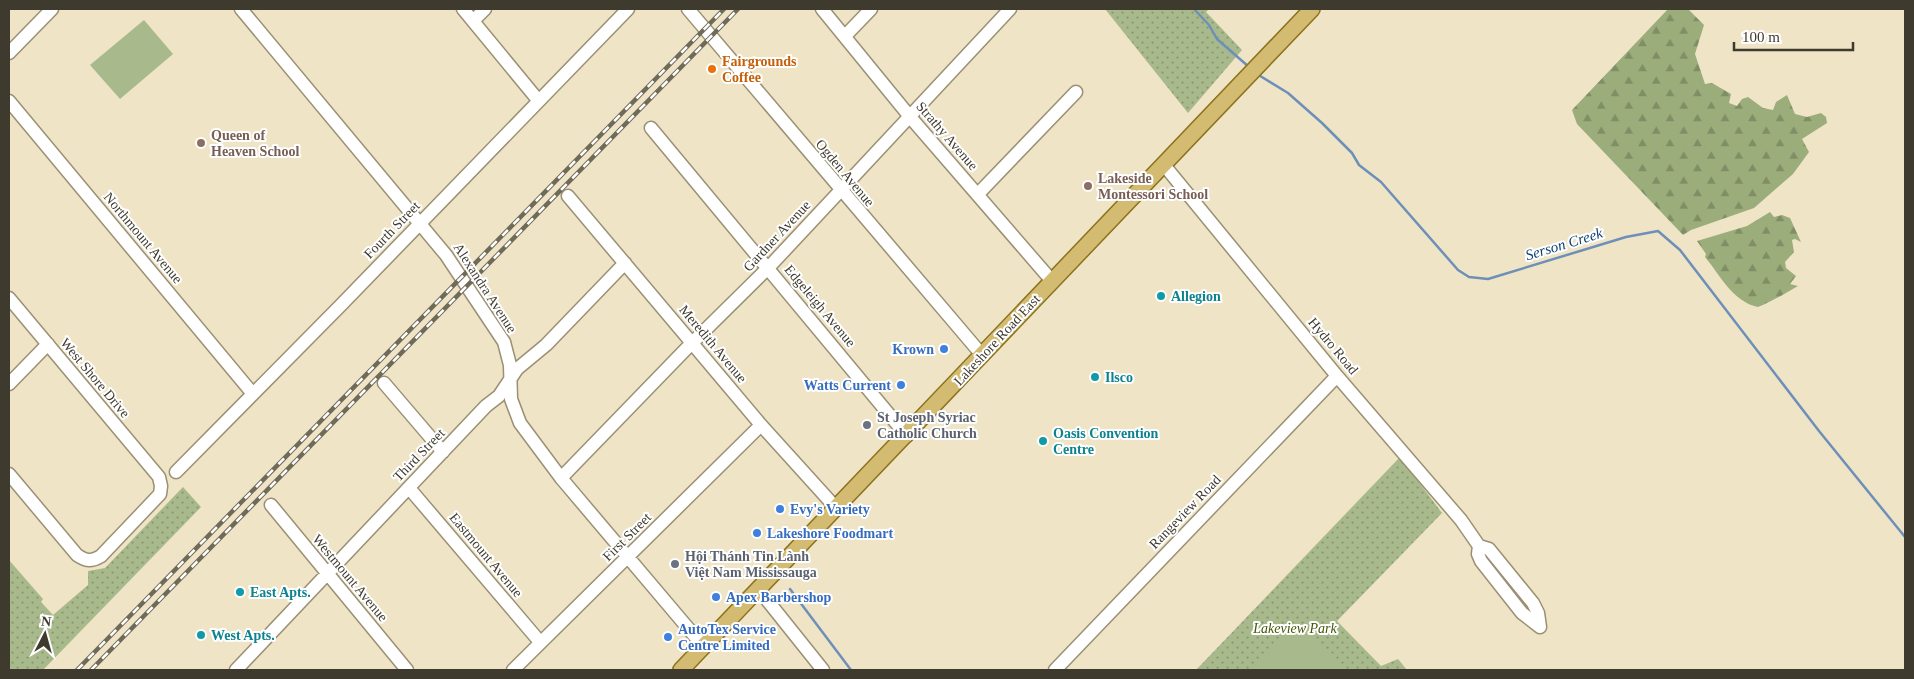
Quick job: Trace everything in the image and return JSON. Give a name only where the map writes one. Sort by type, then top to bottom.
[{"type":"main road","name":"Lakeshore Road East","points":[[681,670],[907,436],[1164,165],[1196,128],[1312,9]]},
{"type":"street","points":[[9,53],[52,9]]},
{"type":"street","name":"Alexandra Avenue","points":[[242,9],[446,254],[498,331],[507,353],[511,399],[520,423],[561,478],[704,648]]},
{"type":"street","points":[[463,9],[538,100]]},
{"type":"street","points":[[473,21],[485,9]]},
{"type":"street","name":"Fourth Street","points":[[176,472],[628,9]]},
{"type":"street","name":"Ogden Avenue","points":[[688,9],[982,355]]},
{"type":"street","name":"Strathy Avenue","points":[[822,9],[911,118],[1052,281]]},
{"type":"street","points":[[845,36],[871,9]]},
{"type":"street","name":"Gardner Avenue","points":[[561,478],[769,267],[840,190],[911,118],[1010,9]]},
{"type":"street","points":[[978,194],[1076,92]]},
{"type":"street","name":"Northmount Avenue","points":[[9,101],[253,394]]},
{"type":"street","name":"Edgeleigh Avenue","points":[[651,128],[769,267],[907,436]]},
{"type":"street","name":"Hydro Road","points":[[1164,165],[1337,376],[1461,520],[1479,546]]},
{"type":"street","name":"Meredith Avenue","points":[[568,196],[761,425],[837,509]]},
{"type":"street","name":"Third Street","points":[[245,667],[408,488],[499,396],[517,369],[546,345],[625,263]]},
{"type":"street","name":"West Shore Drive","points":[[9,298],[159,477],[161,486],[160,494],[101,556],[95,560],[84,560],[77,555],[9,474]]},
{"type":"street","points":[[9,384],[48,344]]},
{"type":"street","name":"Rangeview Road","points":[[1055,670],[1337,376]]},
{"type":"street","points":[[384,382],[443,452]]},
{"type":"street","name":"First Street","points":[[513,670],[761,425]]},
{"type":"street","name":"Eastmount Avenue","points":[[408,488],[540,642]]},
{"type":"street","name":"Westmount Avenue","points":[[271,505],[407,670]]},
{"type":"street","points":[[1479,546],[1490,550],[1533,603],[1538,613],[1540,627],[1522,614],[1481,561],[1478,554],[1479,546]]},
{"type":"street","points":[[759,590],[823,670]]},
{"type":"green space","points":[[1105,9],[1209,9],[1206,12],[1242,50],[1188,113]]},
{"type":"green space","points":[[1668,9],[1688,9],[1704,25],[1695,54],[1705,84],[1712,83],[1731,94],[1729,103],[1737,106],[1742,99],[1748,97],[1763,108],[1773,110],[1776,102],[1787,95],[1795,114],[1807,117],[1821,113],[1826,117],[1827,123],[1802,139],[1809,152],[1793,174],[1754,208],[1691,230],[1683,235],[1577,124],[1572,110]]},
{"type":"green space","points":[[144,20],[173,54],[120,99],[90,65]]},
{"type":"green space","points":[[1770,212],[1774,217],[1782,215],[1790,218],[1801,242],[1795,239],[1792,240],[1794,252],[1785,262],[1786,268],[1796,276],[1790,284],[1798,286],[1758,307],[1741,300],[1734,294],[1705,257],[1706,254],[1697,241],[1747,226]]},
{"type":"green space","name":"Lakeview Park","points":[[1400,457],[1442,513],[1337,621],[1381,666],[1398,659],[1407,670],[1196,670]]},
{"type":"green space","points":[[183,487],[201,507],[43,670],[9,670],[9,560],[43,599],[41,602],[53,615],[88,585],[88,571],[105,568]]},
{"type":"green space","points":[[1299,623],[1345,670],[1249,670]]},
{"type":"waterway","name":"Serson Creek","points":[[1194,9],[1209,25],[1217,39],[1249,67]]},
{"type":"waterway","name":"Serson Creek","points":[[1257,74],[1288,93],[1322,123],[1352,153],[1359,165],[1381,182],[1458,270],[1469,277],[1488,279],[1626,237],[1658,231],[1680,250],[1819,431],[1905,537]]},
{"type":"waterway","points":[[790,589],[851,670]]},
{"type":"railway","points":[[77,670],[724,9]]},
{"type":"railway","points":[[91,670],[738,9]]},
{"type":"place","name":"Fairgrounds Coffee","points":[[712,69]]},
{"type":"place","name":"Queen of Heaven School","points":[[201,143]]},
{"type":"place","name":"Lakeside Montessori School","points":[[1088,186]]},
{"type":"place","name":"Allegion","points":[[1161,296]]},
{"type":"place","name":"Krown","points":[[944,349]]},
{"type":"place","name":"Ilsco","points":[[1095,377]]},
{"type":"place","name":"Watts Current","points":[[901,385]]},
{"type":"place","name":"St Joseph Syriac Catholic Church","points":[[867,425]]},
{"type":"place","name":"Oasis Convention Centre","points":[[1043,441]]},
{"type":"place","name":"Evy's Variety","points":[[780,509]]},
{"type":"place","name":"Lakeshore Foodmart","points":[[757,533]]},
{"type":"place","name":"Hội Thánh Tin Lành Việt Nam Mississauga","points":[[675,564]]},
{"type":"place","name":"East Apts.","points":[[240,592]]},
{"type":"place","name":"Apex Barbershop","points":[[716,597]]},
{"type":"place","name":"West Apts.","points":[[201,635]]},
{"type":"place","name":"AutoTex Service Centre Limited","points":[[668,637]]}]
